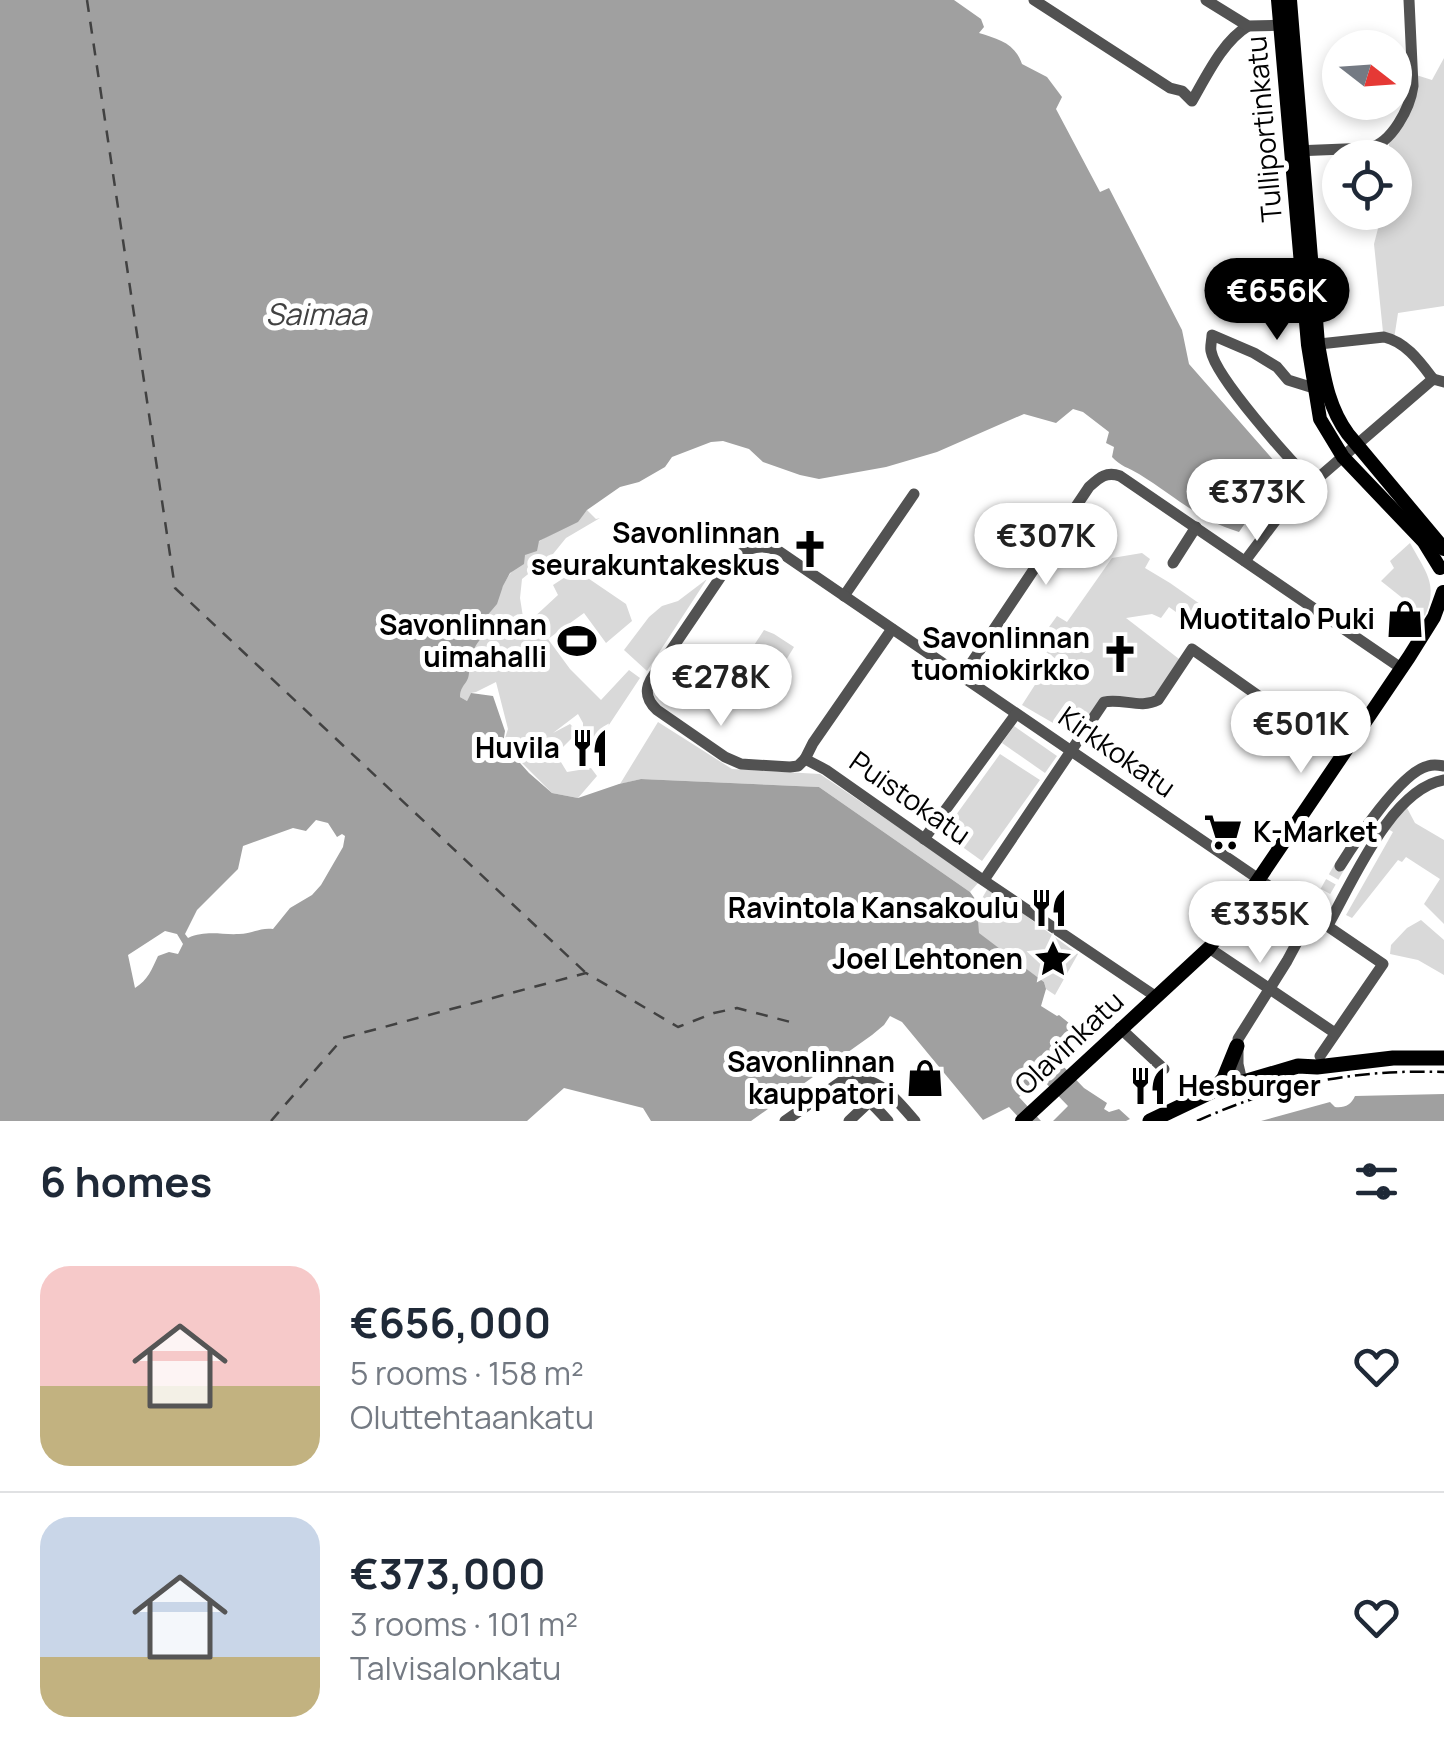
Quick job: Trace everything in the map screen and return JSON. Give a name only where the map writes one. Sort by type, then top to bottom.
[{"type":"highway","points":[[1239,1044],[1252,1070],[1394,1058],[1444,1058]]},
{"type":"highway","points":[[1213,1091],[1224,1078],[1239,1044]]},
{"type":"highway","points":[[1150,1121],[1213,1091],[1311,1073],[1320,1063]]},
{"type":"highway","points":[[1168,1121],[1278,1070]]},
{"type":"main road","name":"Tulliportinkatu","points":[[1278,0],[1285,25],[1320,419],[1343,457],[1442,566]]},
{"type":"main road","name":"Tulliportinkatu","points":[[1285,25],[1290,0]]},
{"type":"main road","name":"Tulliportinkatu","points":[[1320,390],[1357,446],[1444,549]]},
{"type":"main road","points":[[1442,566],[1438,580],[1443,593]]},
{"type":"main road","name":"Olavinkatu","points":[[1022,1121],[1208,948],[1439,614],[1443,593]]},
{"type":"street","points":[[1034,0],[1170,88],[1182,91],[1192,101],[1238,32],[1248,26],[1285,25]]},
{"type":"street","points":[[1206,0],[1248,26]]},
{"type":"street","points":[[1296,151],[1368,148],[1378,146],[1389,136],[1412,100],[1409,0]]},
{"type":"street","points":[[1312,482],[1220,371],[1211,351],[1212,335],[1254,353],[1277,367],[1288,380],[1320,390]]},
{"type":"street","points":[[1244,561],[1288,504],[1439,381],[1394,339],[1313,345]]},
{"type":"street","points":[[962,677],[1088,487],[1102,476],[1114,474],[1401,668]]},
{"type":"street","points":[[844,596],[914,494]]},
{"type":"street","points":[[1173,563],[1196,528]]},
{"type":"street","name":"Kirkkokatu","points":[[650,677],[736,556],[754,547],[772,548],[1383,964],[1334,1033]]},
{"type":"street","points":[[805,759],[892,629]]},
{"type":"street","points":[[984,880],[1104,702],[1150,705],[1158,700],[1192,649],[1342,755]]},
{"type":"street","name":"Puistokatu","points":[[650,677],[646,691],[651,704],[725,757],[741,764],[790,767],[805,759],[826,770],[1155,996]]},
{"type":"street","points":[[924,839],[1016,714]]},
{"type":"street","points":[[1328,926],[1381,831],[1416,793],[1440,780],[1439,766],[1419,770],[1400,788],[1379,810],[1340,866]]},
{"type":"street","points":[[1243,1085],[1239,1044],[1307,915]]},
{"type":"street","points":[[1208,948],[1334,1033],[1320,1063]]},
{"type":"street","points":[[1120,1028],[1164,1069]]},
{"type":"street","points":[[785,1121],[842,1080],[851,1078],[871,1080],[884,1088],[915,1121]]},
{"type":"street","points":[[849,1121],[884,1088]]},
{"type":"street","points":[[826,1092],[852,1090],[870,1101],[888,1121]]},
{"type":"shaded area","points":[[1444,58],[1444,306],[1398,313],[1394,339],[1383,332],[1374,244],[1378,230],[1412,230],[1412,140],[1389,140],[1389,136],[1399,120],[1412,120],[1413,74],[1432,80]]},
{"type":"shaded area","points":[[587,510],[600,518],[566,538],[522,579],[523,617],[518,632],[558,595],[553,585],[576,570],[626,604],[632,621],[606,643],[584,613],[548,639],[570,669],[601,700],[629,670],[640,678],[597,743],[583,733],[578,714],[553,733],[570,724],[578,732],[556,754],[567,772],[591,768],[597,776],[578,798],[552,793],[503,744],[508,729],[496,682],[471,693],[467,701],[460,697],[469,671],[468,659],[476,642],[492,627],[486,617],[510,574],[536,544]]},
{"type":"shaded area","points":[[1410,543],[1430,586],[1425,616],[1381,581],[1394,568],[1390,561]]},
{"type":"shaded area","points":[[1142,553],[1150,559],[1145,568],[1210,611],[1201,630],[1169,607],[1161,618],[1152,614],[1126,618],[1183,662],[1158,700],[1113,700],[1079,738],[1022,705],[1056,659],[1036,645],[1057,616],[1067,622],[1112,558]]},
{"type":"shaded area","points":[[707,579],[647,671],[624,650],[649,617]]},
{"type":"shaded area","points":[[764,630],[794,647],[775,678],[745,659]]},
{"type":"shaded area","points":[[658,722],[732,769],[820,774],[979,882],[970,892],[819,787],[641,779],[620,784]]},
{"type":"shaded area","points":[[1014,726],[1057,756],[1045,773],[1002,743]]},
{"type":"shaded area","points":[[1000,754],[1040,780],[982,861],[943,833]]},
{"type":"shaded area","points":[[1407,808],[1415,823],[1444,840],[1444,924],[1424,904],[1440,879],[1406,857],[1402,862],[1398,860],[1352,918],[1346,915],[1393,832],[1388,829]]},
{"type":"shaded area","points":[[988,888],[1078,954],[1055,995],[1044,982],[978,933],[977,907]]},
{"type":"shaded area","points":[[1421,920],[1444,940],[1444,975],[1418,960],[1390,954],[1391,945]]},
{"type":"water","name":"Saimaa","points":[[0,0],[954,0],[981,19],[984,27],[979,33],[1005,43],[1022,64],[1047,77],[1062,97],[1056,109],[1100,192],[1109,188],[1182,330],[1189,364],[1282,470],[1239,532],[1198,514],[1118,463],[1112,457],[1114,447],[1106,443],[1109,432],[1073,409],[1056,423],[1024,414],[937,452],[886,467],[819,479],[763,462],[749,449],[723,441],[711,442],[672,457],[665,467],[639,482],[620,487],[587,510],[578,522],[539,541],[537,551],[525,555],[524,564],[510,573],[497,604],[486,617],[492,627],[474,648],[460,697],[467,701],[471,693],[493,696],[505,731],[503,744],[552,793],[578,798],[641,779],[819,787],[970,892],[978,903],[979,933],[1044,982],[1041,1006],[1080,1032],[1059,1061],[1061,1064],[1084,1088],[1107,1103],[1104,1109],[1119,1109],[1130,1119],[1053,1121],[1068,1106],[1041,1078],[1019,1097],[1041,1121],[1022,1121],[1009,1107],[983,1120],[902,1022],[890,1016],[872,1035],[751,1121],[651,1121],[643,1108],[564,1088],[527,1121],[0,1121]],"holes":[[[316,820],[328,823],[337,837],[345,836],[343,847],[312,895],[290,908],[273,929],[188,938],[185,934],[197,910],[238,869],[243,846],[293,828],[306,831]],[[165,931],[177,934],[183,944],[178,954],[158,956],[146,978],[135,988],[128,955]]]},
{"type":"water","points":[[1444,1094],[1444,1121],[1261,1121],[1330,1102],[1335,1107],[1345,1106],[1355,1096]]},
{"type":"ferry route","points":[[87,0],[175,588],[586,973]]},
{"type":"ferry route","points":[[271,1121],[343,1038],[586,973],[678,1027],[737,1008],[798,1024]]},
{"type":"tunnel","points":[[1309,920],[1340,866]]},
{"type":"railway","points":[[1197,1121],[1287,1088],[1348,1076],[1444,1072]]},
{"type":"place","name":"Savonlinnan seurakuntakeskus","points":[[810,549]]},
{"type":"place","name":"Muotitalo Puki","points":[[1405,619]]},
{"type":"place","name":"Savonlinnan uimahalli","points":[[577,641]]},
{"type":"place","name":"Savonlinnan tuomiokirkko","points":[[1120,654]]},
{"type":"place","name":"Huvila","points":[[590,748]]},
{"type":"place","name":"K-Market","points":[[1223,832]]},
{"type":"place","name":"Ravintola Kansakoulu","points":[[1049,908]]},
{"type":"place","name":"Joel Lehtonen","points":[[1053,959]]},
{"type":"place","name":"Savonlinnan kauppatori","points":[[925,1078]]},
{"type":"place","name":"Hesburger","points":[[1148,1086]]}]
